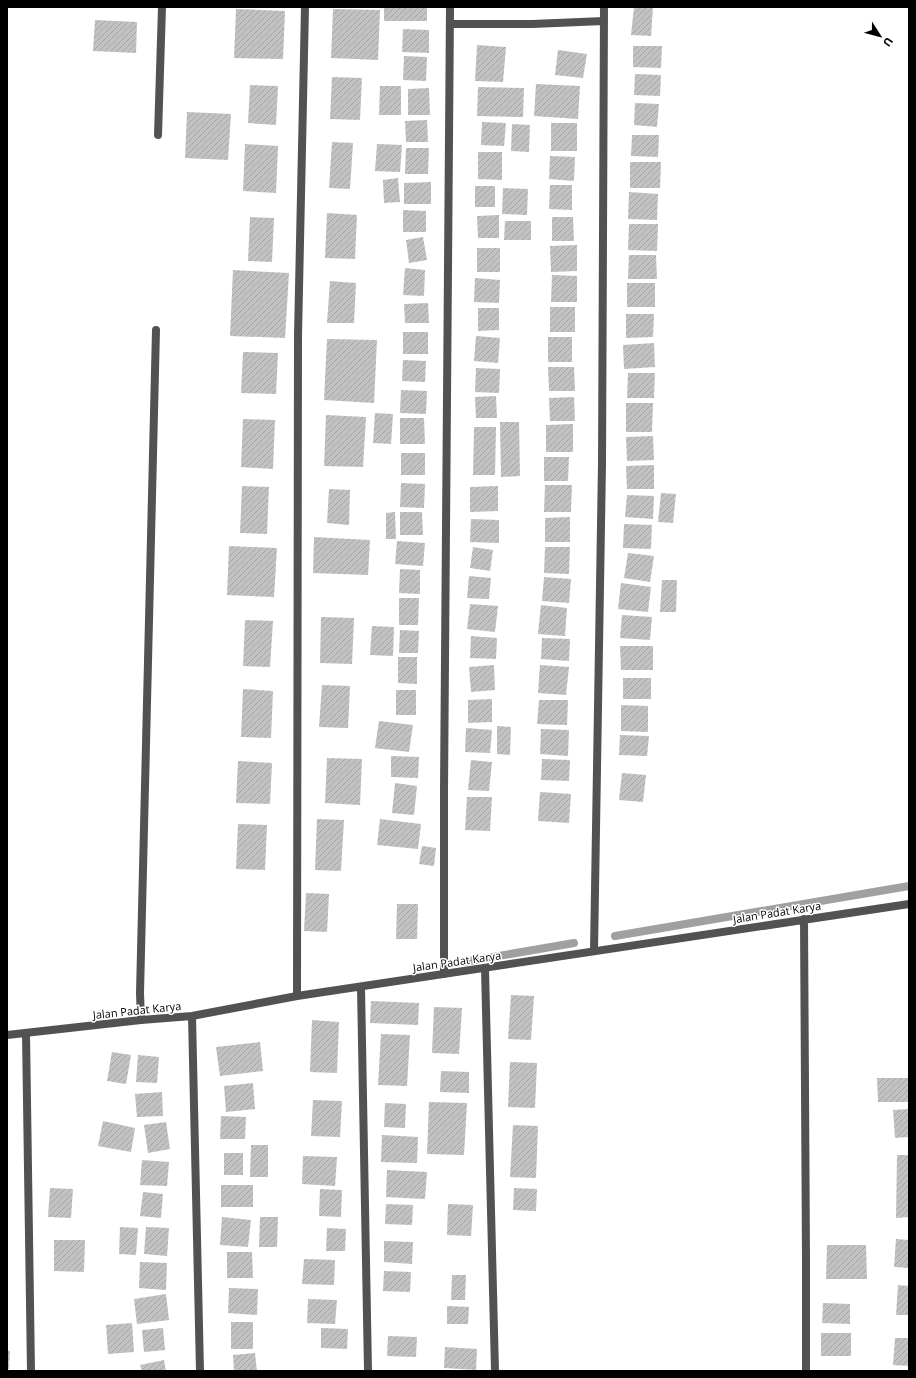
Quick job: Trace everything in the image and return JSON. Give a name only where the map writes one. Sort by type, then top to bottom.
[{"type":"street","points":[[158,135],[162,7]]},
{"type":"street","points":[[297,996],[298,336],[305,7]]},
{"type":"street","points":[[444,974],[450,7]]},
{"type":"street","points":[[594,951],[602,456],[604,7]]},
{"type":"street","points":[[450,24],[532,24],[604,21]]},
{"type":"street","points":[[141,1020],[140,993],[156,330]]},
{"type":"street","name":"Jalan Padat Karya","points":[[7,1036],[141,1020],[192,1016],[297,996],[485,969],[594,951],[909,904]]},
{"type":"street","points":[[804,919],[806,1371]]},
{"type":"street","points":[[485,969],[495,1371]]},
{"type":"street","points":[[361,987],[368,1371]]},
{"type":"street","points":[[192,1016],[200,1371]]},
{"type":"street","points":[[26,1033],[31,1371]]},
{"type":"building","points":[[384,7],[427,7],[427,21],[384,21]]},
{"type":"building","points":[[634,7],[653,7],[651,36],[631,35]]},
{"type":"building","points":[[236,9],[285,11],[283,59],[234,58]]},
{"type":"building","points":[[333,9],[380,10],[378,60],[331,58]]},
{"type":"building","points":[[95,20],[137,22],[136,53],[93,51]]},
{"type":"building","points":[[403,29],[429,30],[429,53],[402,52]]},
{"type":"building","points":[[477,45],[506,47],[503,82],[475,81]]},
{"type":"building","points":[[633,46],[662,46],[661,68],[633,67]]},
{"type":"building","points":[[558,50],[587,54],[583,78],[555,75]]},
{"type":"building","points":[[404,56],[427,57],[426,81],[403,80]]},
{"type":"building","points":[[635,74],[661,75],[660,96],[634,95]]},
{"type":"building","points":[[332,77],[362,78],[360,120],[330,119]]},
{"type":"building","points":[[536,84],[580,86],[578,119],[534,116]]},
{"type":"building","points":[[250,85],[278,86],[276,125],[248,123]]},
{"type":"building","points":[[380,86],[401,86],[401,115],[379,115]]},
{"type":"building","points":[[478,87],[524,88],[523,117],[477,116]]},
{"type":"building","points":[[429,88],[430,115],[408,115],[408,89]]},
{"type":"building","points":[[635,103],[659,104],[657,127],[634,125]]},
{"type":"building","points":[[187,112],[231,114],[228,160],[185,158]]},
{"type":"building","points":[[427,120],[428,142],[406,142],[405,121]]},
{"type":"building","points":[[482,122],[506,123],[504,146],[481,145]]},
{"type":"building","points":[[551,123],[577,123],[577,151],[551,151]]},
{"type":"building","points":[[512,124],[530,125],[529,152],[511,151]]},
{"type":"building","points":[[632,135],[659,135],[658,157],[631,156]]},
{"type":"building","points":[[332,142],[353,143],[350,189],[329,188]]},
{"type":"building","points":[[245,144],[278,146],[276,193],[243,191]]},
{"type":"building","points":[[377,144],[402,145],[400,172],[375,171]]},
{"type":"building","points":[[406,148],[429,148],[428,174],[405,174]]},
{"type":"building","points":[[478,152],[502,152],[502,180],[478,179]]},
{"type":"building","points":[[550,156],[575,157],[574,181],[549,179]]},
{"type":"building","points":[[630,162],[661,162],[660,188],[630,188]]},
{"type":"building","points":[[398,178],[400,202],[384,203],[383,180]]},
{"type":"building","points":[[431,182],[431,204],[404,204],[404,183]]},
{"type":"building","points":[[550,185],[572,185],[572,210],[549,209]]},
{"type":"building","points":[[475,186],[495,186],[495,207],[475,207]]},
{"type":"building","points":[[503,188],[528,189],[527,215],[502,214]]},
{"type":"building","points":[[629,192],[658,194],[657,220],[628,219]]},
{"type":"building","points":[[403,210],[426,211],[426,232],[403,232]]},
{"type":"building","points":[[327,213],[357,215],[355,259],[325,258]]},
{"type":"building","points":[[499,215],[499,238],[478,238],[477,216]]},
{"type":"building","points":[[250,217],[274,218],[272,262],[248,261]]},
{"type":"building","points":[[552,217],[573,217],[574,241],[552,241]]},
{"type":"building","points":[[505,221],[531,221],[531,240],[504,240]]},
{"type":"building","points":[[629,224],[658,224],[657,251],[628,250]]},
{"type":"building","points":[[423,237],[427,260],[409,263],[406,240]]},
{"type":"building","points":[[577,245],[577,271],[551,272],[550,246]]},
{"type":"building","points":[[477,248],[500,248],[500,272],[477,272]]},
{"type":"building","points":[[629,255],[656,255],[657,279],[628,279]]},
{"type":"building","points":[[405,268],[425,270],[424,296],[403,295]]},
{"type":"building","points":[[233,270],[289,273],[285,338],[230,336]]},
{"type":"building","points":[[552,275],[577,276],[577,302],[551,302]]},
{"type":"building","points":[[475,278],[500,280],[499,303],[474,302]]},
{"type":"building","points":[[330,281],[356,283],[354,323],[327,323]]},
{"type":"building","points":[[627,283],[655,283],[655,307],[627,307]]},
{"type":"building","points":[[428,303],[429,323],[405,323],[404,304]]},
{"type":"building","points":[[550,307],[575,307],[575,332],[550,332]]},
{"type":"building","points":[[478,308],[499,308],[499,330],[478,331]]},
{"type":"building","points":[[626,314],[654,314],[653,337],[626,338]]},
{"type":"building","points":[[403,332],[428,332],[428,354],[403,354]]},
{"type":"building","points":[[476,336],[500,338],[498,363],[474,361]]},
{"type":"building","points":[[548,337],[572,337],[572,362],[548,362]]},
{"type":"building","points":[[327,339],[377,340],[374,403],[324,400]]},
{"type":"building","points":[[654,343],[655,367],[624,369],[623,345]]},
{"type":"building","points":[[243,352],[278,353],[276,394],[241,393]]},
{"type":"building","points":[[403,360],[426,361],[425,382],[402,381]]},
{"type":"building","points":[[548,367],[574,367],[575,391],[549,391]]},
{"type":"building","points":[[476,368],[500,369],[499,393],[475,392]]},
{"type":"building","points":[[628,373],[655,373],[654,398],[627,398]]},
{"type":"building","points":[[401,390],[427,391],[426,414],[400,413]]},
{"type":"building","points":[[496,396],[497,418],[476,418],[475,397]]},
{"type":"building","points":[[574,397],[575,421],[550,421],[549,398]]},
{"type":"building","points":[[626,403],[653,403],[652,432],[626,432]]},
{"type":"building","points":[[375,413],[393,414],[391,444],[373,443]]},
{"type":"building","points":[[326,415],[366,417],[363,467],[324,466]]},
{"type":"building","points":[[400,418],[424,418],[425,444],[400,444]]},
{"type":"building","points":[[243,419],[275,420],[273,469],[241,467]]},
{"type":"building","points":[[500,422],[519,422],[520,476],[501,477]]},
{"type":"building","points":[[573,424],[573,452],[546,452],[546,425]]},
{"type":"building","points":[[474,427],[496,427],[495,475],[473,475]]},
{"type":"building","points":[[653,436],[654,460],[627,461],[626,437]]},
{"type":"building","points":[[401,453],[425,453],[425,475],[401,475]]},
{"type":"building","points":[[544,457],[569,457],[568,481],[544,481]]},
{"type":"building","points":[[654,465],[654,489],[627,489],[626,466]]},
{"type":"building","points":[[401,483],[425,484],[424,508],[400,507]]},
{"type":"building","points":[[545,485],[572,485],[571,512],[544,512]]},
{"type":"building","points":[[242,486],[269,487],[267,534],[240,533]]},
{"type":"building","points":[[498,486],[498,511],[470,512],[470,487]]},
{"type":"building","points":[[329,489],[350,490],[349,525],[327,523]]},
{"type":"building","points":[[661,493],[676,494],[673,523],[658,522]]},
{"type":"building","points":[[627,495],[654,496],[653,519],[625,517]]},
{"type":"building","points":[[395,512],[396,539],[386,539],[386,513]]},
{"type":"building","points":[[400,512],[422,512],[423,535],[400,535]]},
{"type":"building","points":[[570,517],[570,542],[545,542],[545,518]]},
{"type":"building","points":[[471,519],[499,520],[499,543],[470,542]]},
{"type":"building","points":[[624,524],[652,525],[651,549],[623,548]]},
{"type":"building","points":[[314,537],[370,540],[368,575],[313,573]]},
{"type":"building","points":[[397,541],[425,543],[423,566],[395,564]]},
{"type":"building","points":[[229,546],[277,548],[274,597],[227,595]]},
{"type":"building","points":[[473,547],[493,550],[490,571],[470,568]]},
{"type":"building","points":[[545,547],[570,547],[569,574],[544,573]]},
{"type":"building","points":[[628,553],[654,556],[650,582],[624,578]]},
{"type":"building","points":[[400,569],[420,570],[420,594],[399,593]]},
{"type":"building","points":[[469,576],[491,578],[489,599],[467,598]]},
{"type":"building","points":[[544,577],[571,579],[569,603],[542,601]]},
{"type":"building","points":[[662,580],[677,580],[676,612],[660,612]]},
{"type":"building","points":[[621,583],[651,587],[648,612],[618,609]]},
{"type":"building","points":[[399,598],[419,598],[418,625],[399,625]]},
{"type":"building","points":[[470,604],[498,606],[495,632],[467,629]]},
{"type":"building","points":[[541,605],[567,608],[565,636],[538,634]]},
{"type":"building","points":[[622,615],[652,617],[650,640],[620,638]]},
{"type":"building","points":[[321,617],[354,618],[352,664],[320,663]]},
{"type":"building","points":[[245,620],[273,621],[270,667],[243,666]]},
{"type":"building","points":[[372,626],[394,627],[393,656],[370,655]]},
{"type":"building","points":[[400,630],[419,631],[418,653],[399,653]]},
{"type":"building","points":[[471,636],[497,638],[496,659],[470,658]]},
{"type":"building","points":[[542,638],[570,639],[569,661],[541,659]]},
{"type":"building","points":[[620,646],[653,646],[653,670],[621,670]]},
{"type":"building","points":[[398,657],[417,657],[417,684],[398,683]]},
{"type":"building","points":[[494,665],[495,690],[471,692],[469,667]]},
{"type":"building","points":[[540,665],[569,667],[566,695],[538,693]]},
{"type":"building","points":[[623,678],[651,678],[651,699],[623,699]]},
{"type":"building","points":[[322,685],[350,686],[348,728],[319,727]]},
{"type":"building","points":[[243,689],[273,691],[271,738],[241,737]]},
{"type":"building","points":[[396,690],[416,690],[416,715],[396,715]]},
{"type":"building","points":[[492,699],[492,722],[468,723],[468,700]]},
{"type":"building","points":[[539,700],[568,700],[567,725],[537,724]]},
{"type":"building","points":[[621,705],[648,706],[648,732],[621,731]]},
{"type":"building","points":[[379,721],[413,725],[409,752],[375,748]]},
{"type":"building","points":[[497,726],[511,727],[510,755],[497,754]]},
{"type":"building","points":[[466,728],[492,730],[490,753],[465,752]]},
{"type":"building","points":[[541,729],[569,730],[568,756],[540,754]]},
{"type":"building","points":[[620,735],[649,736],[647,756],[619,755]]},
{"type":"building","points":[[391,756],[419,757],[418,778],[391,777]]},
{"type":"building","points":[[327,758],[362,759],[360,805],[325,803]]},
{"type":"building","points":[[542,759],[570,760],[569,781],[541,780]]},
{"type":"building","points":[[471,760],[492,762],[489,791],[468,790]]},
{"type":"building","points":[[238,761],[272,763],[270,804],[236,803]]},
{"type":"building","points":[[622,773],[646,775],[643,802],[619,800]]},
{"type":"building","points":[[395,783],[417,786],[414,815],[392,813]]},
{"type":"building","points":[[540,792],[571,794],[569,823],[538,821]]},
{"type":"building","points":[[467,797],[492,797],[490,831],[465,830]]},
{"type":"building","points":[[317,819],[344,820],[341,871],[315,870]]},
{"type":"building","points":[[380,819],[421,824],[418,849],[377,845]]},
{"type":"building","points":[[238,824],[267,825],[265,870],[236,869]]},
{"type":"building","points":[[422,846],[436,848],[434,866],[419,864]]},
{"type":"building","points":[[306,893],[329,894],[327,932],[304,931]]},
{"type":"building","points":[[397,904],[418,904],[417,939],[396,939]]},
{"type":"building","points":[[511,995],[534,996],[531,1040],[508,1039]]},
{"type":"building","points":[[371,1001],[419,1003],[418,1025],[370,1023]]},
{"type":"building","points":[[434,1007],[462,1008],[459,1054],[432,1053]]},
{"type":"building","points":[[312,1020],[339,1022],[337,1073],[310,1072]]},
{"type":"building","points":[[381,1034],[410,1035],[407,1086],[378,1085]]},
{"type":"building","points":[[260,1042],[263,1071],[220,1076],[216,1047]]},
{"type":"building","points":[[112,1052],[131,1055],[126,1084],[107,1081]]},
{"type":"building","points":[[138,1055],[159,1057],[157,1083],[136,1082]]},
{"type":"building","points":[[510,1062],[537,1063],[535,1108],[508,1107]]},
{"type":"building","points":[[441,1071],[469,1072],[469,1093],[440,1092]]},
{"type":"building","points":[[877,1078],[909,1078],[909,1102],[878,1102]]},
{"type":"building","points":[[253,1083],[255,1109],[226,1112],[224,1086]]},
{"type":"building","points":[[162,1092],[163,1116],[137,1117],[135,1094]]},
{"type":"building","points":[[313,1100],[342,1101],[340,1137],[311,1136]]},
{"type":"building","points":[[429,1102],[467,1103],[464,1155],[427,1154]]},
{"type":"building","points":[[385,1103],[406,1104],[405,1128],[384,1127]]},
{"type":"building","points":[[909,1109],[909,1137],[895,1138],[893,1110]]},
{"type":"building","points":[[221,1116],[246,1117],[245,1139],[220,1139]]},
{"type":"building","points":[[103,1121],[135,1128],[131,1152],[98,1146]]},
{"type":"building","points":[[166,1122],[170,1149],[148,1153],[144,1125]]},
{"type":"building","points":[[513,1125],[538,1126],[536,1178],[510,1177]]},
{"type":"building","points":[[382,1135],[418,1137],[417,1163],[381,1162]]},
{"type":"building","points":[[251,1145],[268,1145],[268,1177],[250,1177]]},
{"type":"building","points":[[224,1153],[243,1153],[243,1175],[224,1175]]},
{"type":"building","points":[[897,1155],[909,1155],[909,1217],[896,1218]]},
{"type":"building","points":[[303,1156],[337,1157],[335,1186],[302,1184]]},
{"type":"building","points":[[142,1160],[169,1162],[167,1186],[140,1185]]},
{"type":"building","points":[[387,1170],[427,1172],[425,1199],[386,1197]]},
{"type":"building","points":[[221,1185],[253,1185],[253,1207],[221,1207]]},
{"type":"building","points":[[50,1188],[73,1189],[71,1218],[48,1217]]},
{"type":"building","points":[[514,1188],[537,1189],[536,1211],[513,1210]]},
{"type":"building","points":[[320,1189],[342,1190],[341,1217],[319,1216]]},
{"type":"building","points":[[143,1192],[163,1194],[161,1218],[140,1216]]},
{"type":"building","points":[[386,1204],[413,1205],[412,1225],[385,1224]]},
{"type":"building","points":[[448,1204],[473,1205],[471,1236],[447,1235]]},
{"type":"building","points":[[222,1217],[251,1220],[248,1247],[220,1245]]},
{"type":"building","points":[[260,1217],[278,1217],[277,1247],[259,1247]]},
{"type":"building","points":[[120,1227],[138,1228],[136,1255],[119,1254]]},
{"type":"building","points":[[146,1227],[169,1228],[167,1256],[144,1254]]},
{"type":"building","points":[[327,1228],[346,1229],[345,1251],[326,1251]]},
{"type":"building","points":[[896,1239],[909,1240],[909,1268],[894,1267]]},
{"type":"building","points":[[54,1240],[85,1240],[84,1272],[54,1271]]},
{"type":"building","points":[[384,1241],[413,1242],[412,1264],[384,1262]]},
{"type":"building","points":[[827,1245],[866,1245],[867,1279],[826,1279]]},
{"type":"building","points":[[227,1252],[252,1252],[253,1278],[227,1278]]},
{"type":"building","points":[[304,1259],[335,1260],[334,1285],[302,1284]]},
{"type":"building","points":[[140,1262],[167,1263],[166,1290],[139,1288]]},
{"type":"building","points":[[384,1271],[411,1272],[410,1292],[383,1291]]},
{"type":"building","points":[[452,1275],[466,1275],[465,1300],[451,1300]]},
{"type":"building","points":[[898,1285],[909,1286],[909,1315],[896,1315]]},
{"type":"building","points":[[229,1288],[258,1289],[257,1315],[228,1313]]},
{"type":"building","points":[[166,1294],[169,1320],[137,1324],[134,1299]]},
{"type":"building","points":[[308,1299],[337,1300],[335,1324],[307,1323]]},
{"type":"building","points":[[823,1303],[850,1304],[850,1324],[822,1323]]},
{"type":"building","points":[[447,1306],[469,1307],[468,1324],[447,1324]]},
{"type":"building","points":[[231,1322],[253,1322],[253,1349],[231,1349]]},
{"type":"building","points":[[132,1323],[134,1352],[108,1354],[106,1325]]},
{"type":"building","points":[[163,1328],[165,1350],[144,1352],[142,1330]]},
{"type":"building","points":[[321,1328],[348,1329],[347,1349],[321,1348]]},
{"type":"building","points":[[821,1333],[851,1333],[851,1356],[821,1356]]},
{"type":"building","points":[[388,1336],[417,1337],[416,1357],[387,1356]]},
{"type":"building","points":[[895,1338],[909,1338],[909,1366],[893,1365]]},
{"type":"building","points":[[445,1347],[477,1349],[476,1370],[444,1368]]},
{"type":"building","points":[[7,1350],[10,1351],[9,1369],[7,1369]]},
{"type":"building","points":[[255,1353],[257,1371],[234,1371],[233,1355]]},
{"type":"building","points":[[164,1360],[166,1371],[142,1371],[140,1365]]},
{"type":"waterway","points":[[615,936],[909,886]]},
{"type":"waterway","points":[[464,962],[574,943]]}]
